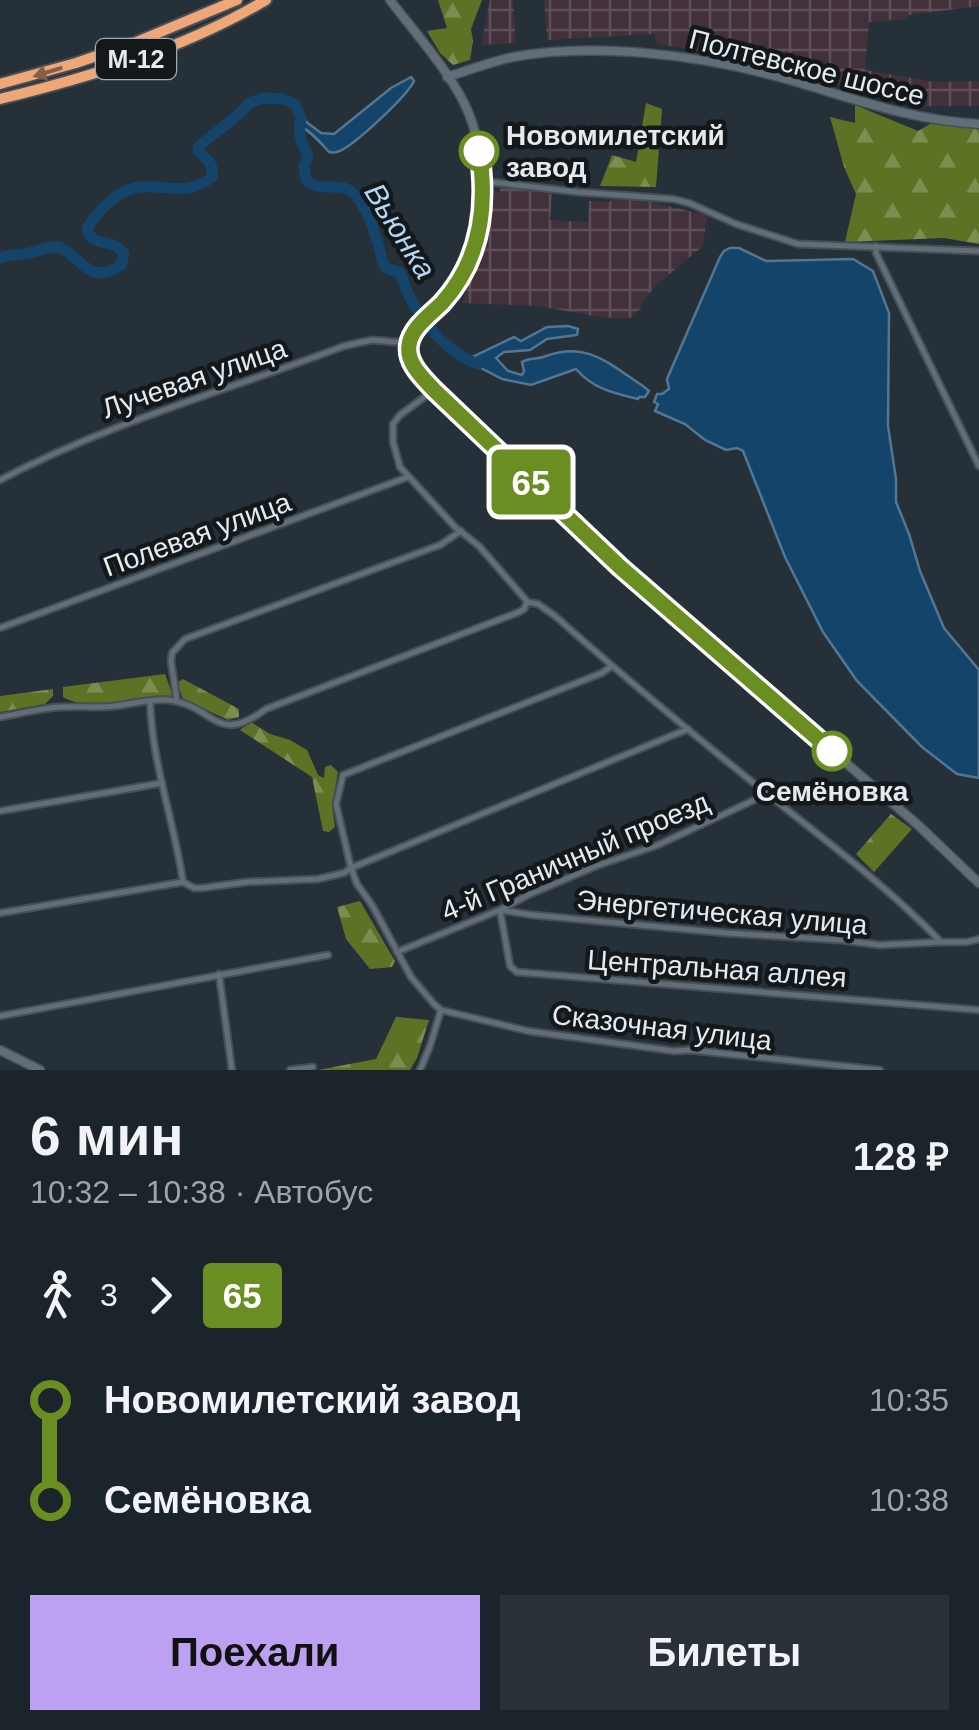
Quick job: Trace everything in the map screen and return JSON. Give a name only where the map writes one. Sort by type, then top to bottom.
[{"type":"highway","name":"М-12","points":[[0,84],[76,64],[237,0]]},
{"type":"highway","name":"М-12","points":[[0,98],[129,62],[266,0]]},
{"type":"main road","points":[[390,0],[448,78],[470,116],[482,181],[475,248],[461,279],[414,333],[409,343],[411,360],[434,390],[636,582],[918,825],[979,883]]},
{"type":"main road","name":"Полтевское шоссе","points":[[448,78],[524,56],[590,52],[653,55],[742,68],[909,116],[979,124]]},
{"type":"main road","points":[[0,1050],[40,1070]]},
{"type":"street","points":[[482,181],[673,199],[794,244],[979,251]]},
{"type":"street","points":[[876,246],[979,466]]},
{"type":"street","name":"Лучевая улица","points":[[0,480],[100,432],[344,346],[372,340],[409,343]]},
{"type":"street","points":[[434,390],[393,424],[398,462],[408,477],[478,546],[527,602],[545,608],[852,860],[941,942]]},
{"type":"street","name":"Полевая улица","points":[[0,628],[408,477]]},
{"type":"street","points":[[177,701],[172,653],[186,638],[440,545],[461,531]]},
{"type":"street","points":[[0,717],[50,708],[177,701],[233,726],[266,709],[519,612],[527,602]]},
{"type":"street","points":[[420,1070],[441,1010],[411,977],[357,884],[336,804],[342,774],[612,666]]},
{"type":"street","points":[[150,701],[154,750],[183,882]]},
{"type":"street","points":[[0,913],[183,882],[202,888],[318,879],[344,873],[688,729]]},
{"type":"street","points":[[0,812],[162,783]]},
{"type":"street","name":"4-й Граничный проезд","points":[[397,952],[596,866],[658,845],[767,794]]},
{"type":"street","name":"Энергетическая улица","points":[[500,910],[880,945],[979,939]]},
{"type":"street","name":"Центральная аллея","points":[[500,910],[510,966],[516,972],[979,1010]]},
{"type":"street","points":[[0,1016],[328,955]]},
{"type":"street","points":[[219,974],[232,1070]]},
{"type":"street","name":"Сказочная улица","points":[[441,1010],[528,1032],[674,1051],[880,1070]]},
{"type":"street","points":[[769,1070],[771,1060]]},
{"type":"street","points":[[290,1070],[312,1067]]},
{"type":"shaded area","points":[[490,0],[513,0],[516,43],[481,45]]},
{"type":"shaded area","points":[[544,0],[979,0],[979,6],[869,22],[865,70],[935,82],[979,81],[979,106],[913,106],[745,58],[657,44],[654,34],[547,40]]},
{"type":"shaded area","name":"Новомилетский завод","points":[[504,187],[552,194],[550,220],[588,222],[589,201],[611,199],[651,202],[697,213],[707,216],[703,246],[654,287],[631,318],[606,318],[538,306],[462,303],[488,231],[493,193]]},
{"type":"green space","points":[[438,0],[482,0],[471,29],[470,60],[453,65],[440,53],[427,31],[447,28]]},
{"type":"green space","points":[[646,103],[662,109],[656,187],[600,186],[612,155],[636,162]]},
{"type":"green space","points":[[855,105],[918,131],[930,124],[979,129],[979,244],[944,238],[845,242],[856,194],[830,117],[855,123]]},
{"type":"green space","points":[[165,674],[173,696],[88,704],[63,697],[63,687]]},
{"type":"green space","points":[[183,679],[239,709],[239,717],[228,720],[183,699],[177,683]]},
{"type":"green space","points":[[53,689],[53,696],[45,704],[0,712],[0,696]]},
{"type":"green space","points":[[251,722],[307,750],[318,775],[324,778],[325,767],[331,765],[338,772],[332,806],[335,827],[329,832],[323,831],[312,777],[240,730]]},
{"type":"green space","points":[[891,814],[912,829],[874,872],[856,854]]},
{"type":"green space","points":[[360,901],[395,961],[392,967],[370,969],[346,939],[337,907]]},
{"type":"green space","points":[[396,1017],[429,1020],[410,1070],[318,1070],[376,1059]]},
{"type":"water","points":[[411,77],[414,81],[391,109],[337,152],[329,152],[299,126],[301,118],[321,133],[334,134],[391,88]]},
{"type":"water","points":[[730,248],[739,248],[766,261],[853,259],[873,271],[889,313],[888,426],[896,502],[944,628],[979,670],[979,778],[957,774],[922,747],[857,681],[823,632],[785,557],[743,451],[726,450],[685,424],[655,411],[657,394],[669,389],[667,379],[720,257]]},
{"type":"water","points":[[547,327],[578,329],[577,335],[547,339],[530,350],[504,352],[496,358],[508,371],[522,375],[525,360],[561,352],[586,353],[643,386],[649,391],[645,397],[638,399],[604,389],[576,369],[531,385],[502,379],[466,360],[514,337],[521,341]]},
{"type":"waterway","name":"Вьюнка","points":[[0,258],[57,247],[99,273],[121,265],[124,253],[94,240],[87,229],[101,210],[134,188],[183,189],[202,184],[212,173],[210,162],[198,151],[199,146],[249,103],[264,98],[283,99],[295,104],[301,118],[300,137],[308,156],[304,166],[306,180],[320,187],[352,192],[370,221],[383,264],[400,273],[415,307],[438,337],[478,364]]},
{"type":"bus line","name":"65","points":[[479,151],[483,199],[478,238],[461,279],[412,335],[408,352],[414,365],[434,390],[604,553],[832,751]]},
{"type":"place","name":"Новомилетский завод","points":[[479,151]]},
{"type":"place","name":"Семёновка","points":[[832,751]]}]
